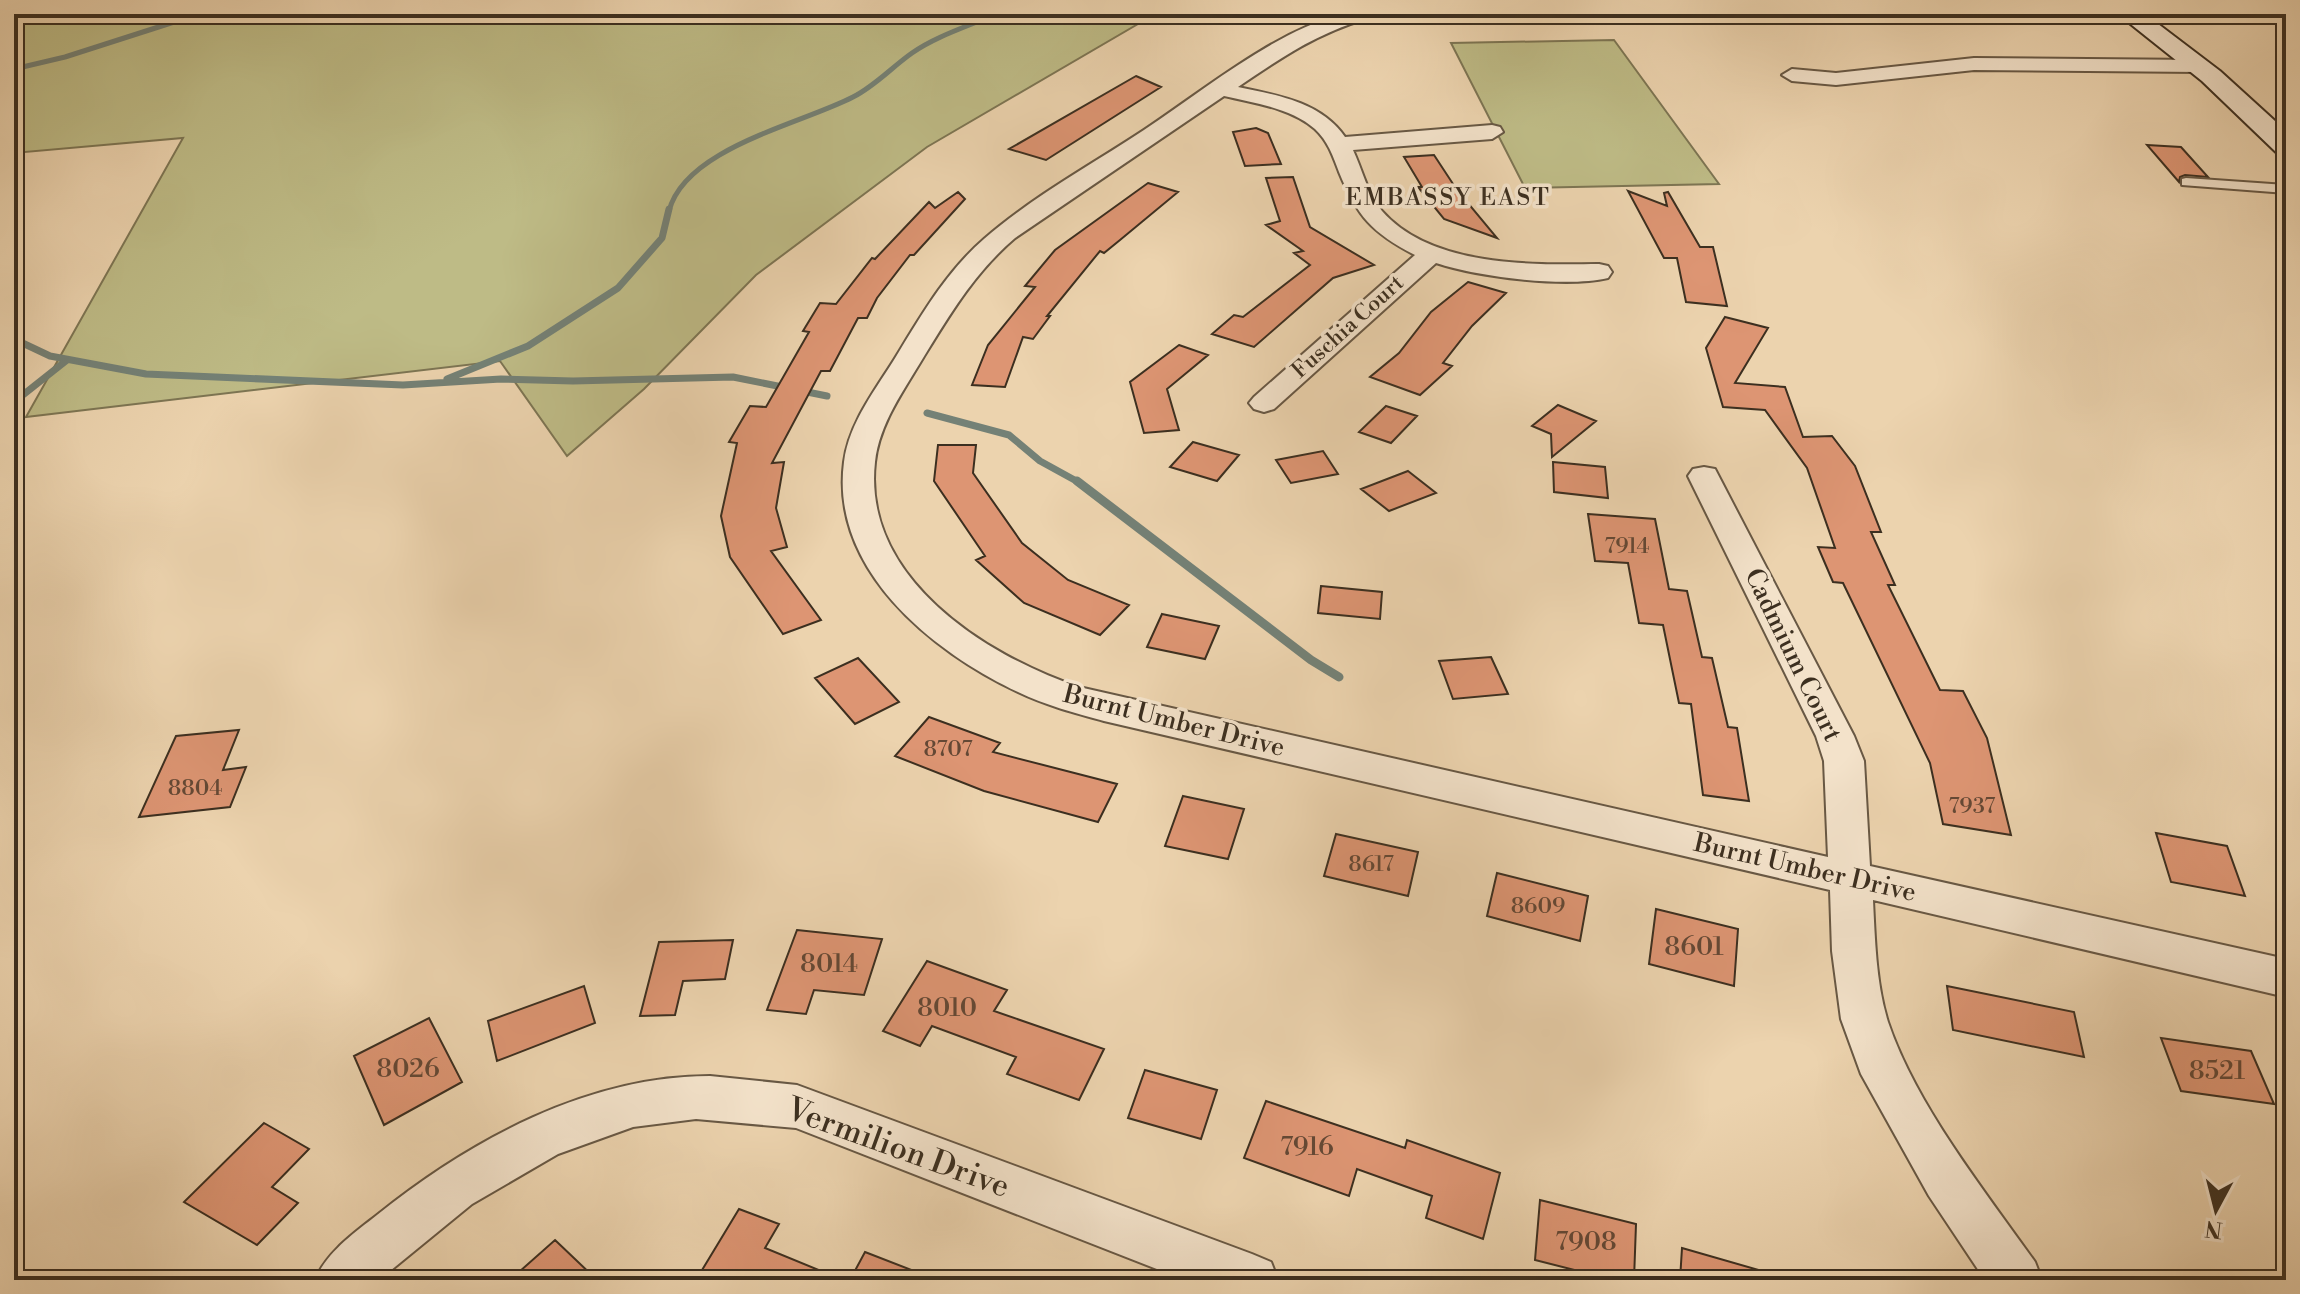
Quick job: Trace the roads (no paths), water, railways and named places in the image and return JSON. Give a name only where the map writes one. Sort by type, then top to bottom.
[{"type":"street","name":"Burnt Umber Drive","points":[[1362,14],[1327,24],[1293,40],[1220,89],[994,243],[951,290],[890,389],[865,440],[859,463],[858,488],[864,523],[880,560],[909,599],[933,622],[979,655],[1030,682],[1104,708],[2286,978]]},
{"type":"street","points":[[2130,14],[2199,66],[2286,146]]},
{"type":"street","points":[[1792,75],[1836,79],[1974,64],[2199,66]]},
{"type":"street","points":[[1220,89],[1297,110],[1325,127],[1339,144],[1366,207],[1376,219],[1404,238],[1433,252],[1517,271],[1599,272]]},
{"type":"street","points":[[1339,144],[1492,132]]},
{"type":"street","name":"Fuschia Court","points":[[1264,403],[1433,252]]},
{"type":"street","name":"Cadmium Court","points":[[1704,476],[1835,736],[1844,761],[1854,951],[1864,1019],[1885,1074],[1951,1186],[2016,1280]]},
{"type":"street","name":"Vermilion Drive","points":[[341,1280],[387,1236],[462,1179],[538,1140],[596,1116],[680,1098],[744,1098],[797,1107],[1252,1280]]},
{"type":"lane","points":[[2186,182],[2286,189]]},
{"type":"waterway","points":[[14,69],[65,57],[199,14]]},
{"type":"waterway","points":[[669,211],[679,189],[697,170],[721,154],[853,97],[921,47],[996,14]]},
{"type":"waterway","points":[[447,379],[528,346],[618,288],[662,238],[669,209]]},
{"type":"waterway","points":[[14,339],[50,356],[146,374],[403,385],[501,379],[573,381],[733,377],[827,396]]},
{"type":"waterway","points":[[14,402],[67,360]]},
{"type":"waterway","points":[[927,413],[1009,435],[1040,461],[1079,482]]},
{"type":"waterway","points":[[1079,482],[1311,660],[1339,677]]},
{"type":"district","name":"EMBASSY EAST","points":[[1448,198]]}]
